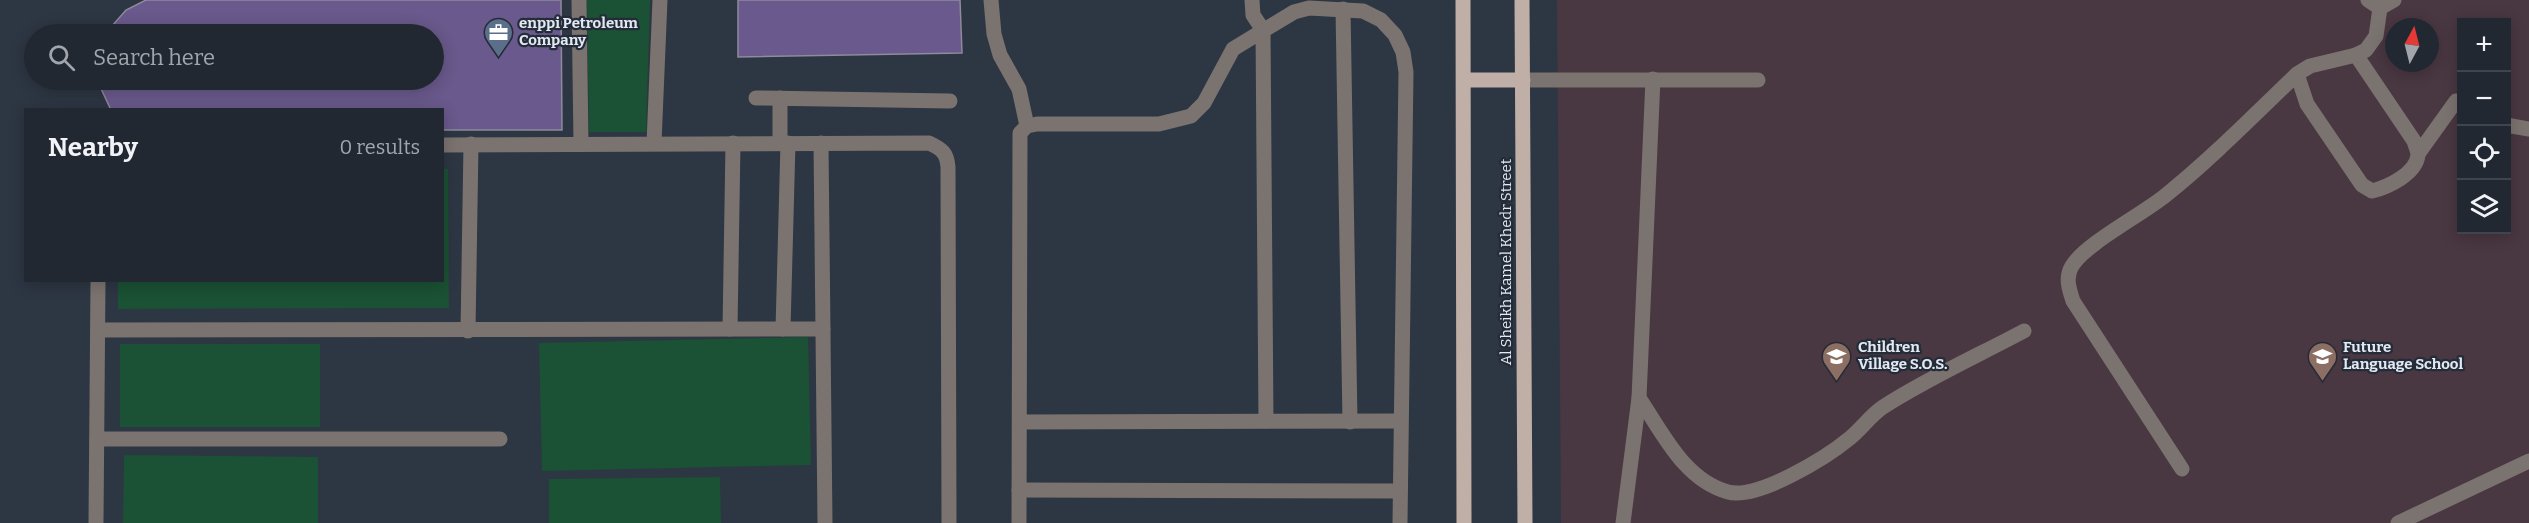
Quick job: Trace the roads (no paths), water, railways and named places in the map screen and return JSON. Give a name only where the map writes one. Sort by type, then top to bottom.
[{"type":"main road","points":[[1463,0],[1464,523]]},
{"type":"main road","name":"Al Sheikh Kamel Khedr Street","points":[[1522,0],[1525,523]]},
{"type":"main road","points":[[1464,80],[1523,80]]},
{"type":"street","points":[[579,0],[581,143]]},
{"type":"street","points":[[654,143],[660,0]]},
{"type":"street","points":[[991,0],[994,34],[1000,55],[1019,89],[1027,126]]},
{"type":"street","points":[[1252,0],[1253,15],[1263,30],[1266,421]]},
{"type":"street","points":[[2182,469],[2073,301],[2067,285],[2070,268],[2080,254],[2166,195],[2297,74],[2310,66],[2356,55],[2366,50],[2376,36],[2381,3]]},
{"type":"street","points":[[1034,523],[1019,519],[1018,142],[1020,133],[1027,126],[1159,124],[1191,116],[1204,103],[1233,49],[1263,30],[1293,6],[1363,11],[1381,20],[1395,35],[1403,52],[1406,72],[1400,523]]},
{"type":"street","points":[[1343,9],[1350,422]]},
{"type":"street","points":[[2356,55],[2414,141],[2418,154]]},
{"type":"street","points":[[2297,74],[2307,104],[2362,185],[2372,190],[2386,187],[2410,170],[2454,100]]},
{"type":"street","points":[[1523,80],[1758,80]]},
{"type":"street","points":[[1623,523],[1639,398],[1653,80]]},
{"type":"street","points":[[756,98],[951,101]]},
{"type":"street","points":[[780,98],[784,143],[783,329]]},
{"type":"street","points":[[2511,127],[2529,129]]},
{"type":"street","points":[[730,329],[733,143]]},
{"type":"street","points":[[821,143],[825,523]]},
{"type":"street","points":[[444,145],[929,143],[941,149],[947,156],[950,523]]},
{"type":"street","points":[[468,331],[471,144]]},
{"type":"street","points":[[96,523],[98,282]]},
{"type":"street","points":[[98,330],[823,329]]},
{"type":"street","points":[[1639,398],[1693,474],[1712,487],[1731,493],[1753,492],[1779,482],[1835,448],[1885,406],[2024,331]]},
{"type":"street","points":[[1020,422],[1400,421]]},
{"type":"street","points":[[97,439],[500,439]]},
{"type":"street","points":[[2398,523],[2529,461]]},
{"type":"street","points":[[1019,490],[1400,491]]},
{"type":"place","name":"enppi Petroleum Company","points":[[498,58]]},
{"type":"place","name":"Children Village S.O.S.","points":[[1837,382]]},
{"type":"place","name":"Future Language School","points":[[2322,382]]}]
